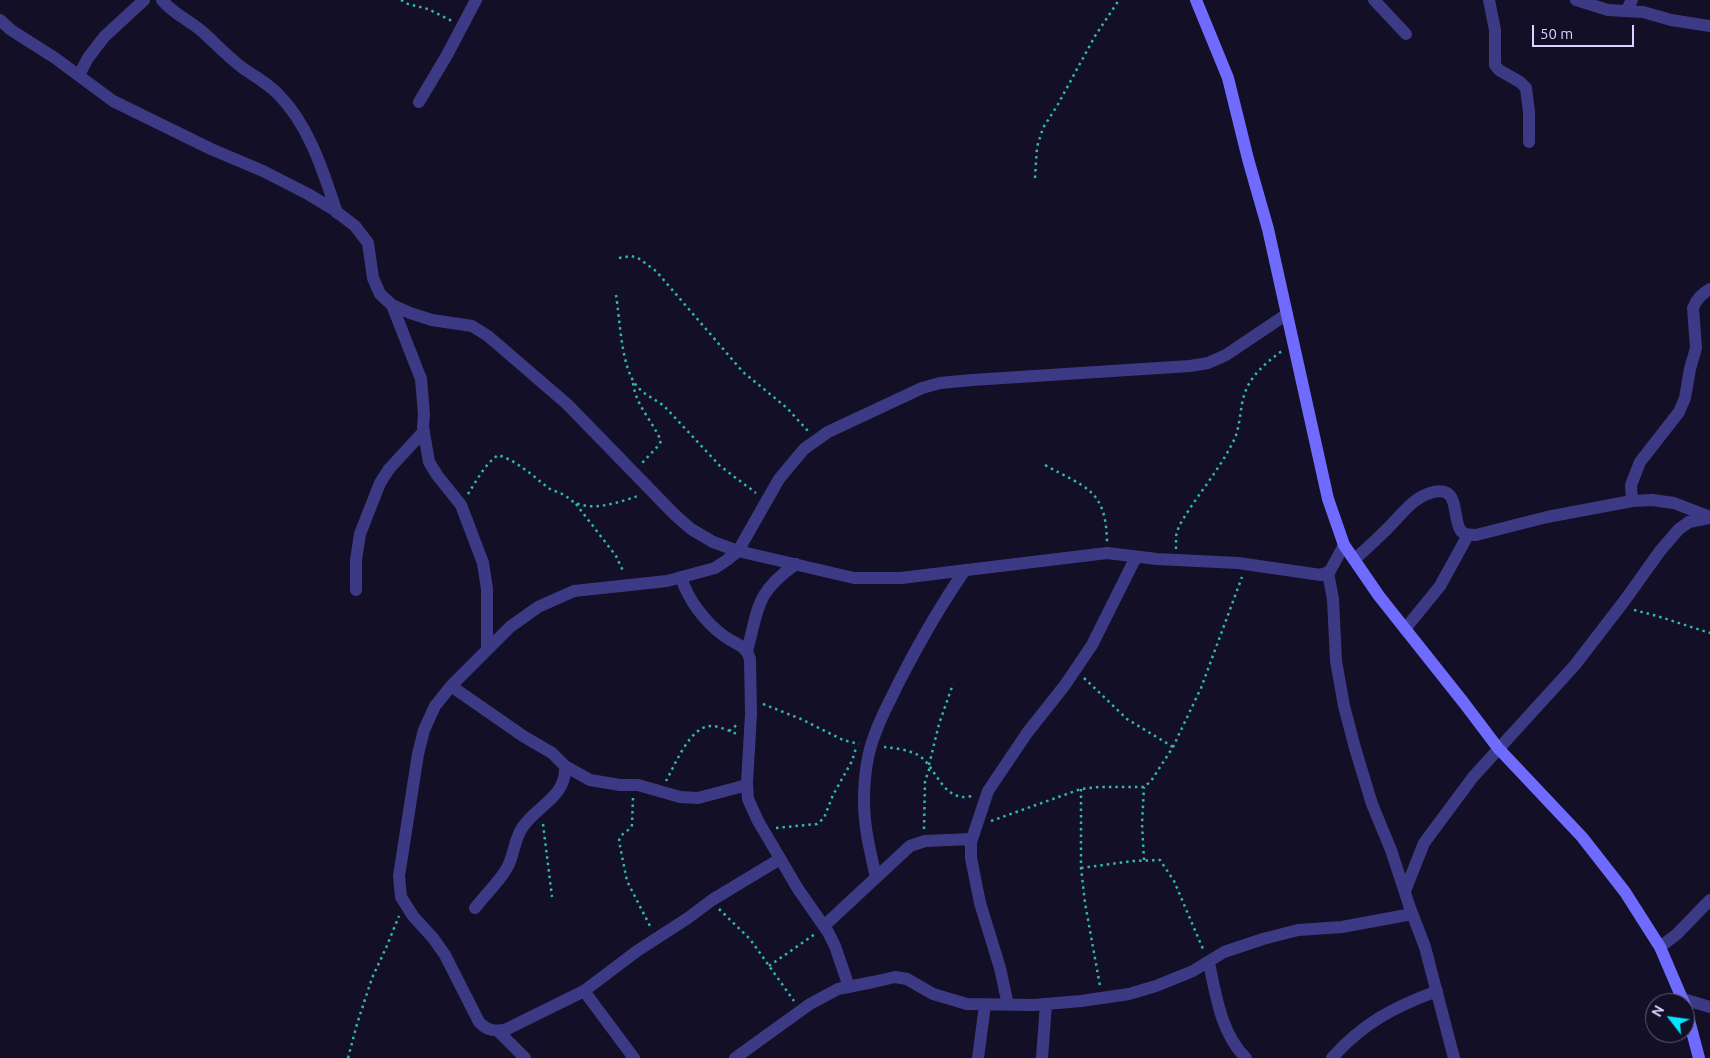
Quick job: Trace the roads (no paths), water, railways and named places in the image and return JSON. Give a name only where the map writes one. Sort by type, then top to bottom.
[{"type":"street","points":[[79,75],[88,58],[104,37],[144,0]]},
{"type":"street","points":[[162,0],[167,7],[202,31],[244,69],[265,82],[293,111],[323,172],[336,212]]},
{"type":"street","points":[[419,102],[447,55],[476,0]]},
{"type":"street","points":[[1196,0],[1228,78],[1248,159],[1268,228],[1328,499],[1344,545],[1379,596],[1498,748],[1582,837],[1625,892],[1660,947],[1680,993]]},
{"type":"street","points":[[1374,0],[1406,34]]},
{"type":"street","points":[[1489,0],[1495,30],[1495,65],[1498,70],[1520,82],[1526,88],[1529,112],[1529,142]]},
{"type":"street","points":[[1576,0],[1608,10],[1629,6],[1671,20],[1710,26]]},
{"type":"street","points":[[0,20],[113,101],[211,149],[263,171],[308,194],[336,212],[354,226],[368,243],[373,278],[380,294],[392,305],[432,320],[472,326],[488,336],[567,404],[675,515],[692,529],[713,542],[738,551],[854,578],[901,578],[1107,553],[1136,557],[1247,564],[1314,574],[1328,573]]},
{"type":"street","points":[[1632,502],[1632,485],[1640,462],[1679,412],[1685,398],[1696,348],[1694,303],[1710,288]]},
{"type":"street","points":[[392,305],[421,379],[424,396],[424,431],[429,462],[461,505],[480,553],[486,577],[487,649]]},
{"type":"street","points":[[780,858],[712,900],[584,991],[507,1030],[498,1031],[488,1030],[479,1022],[444,955],[433,938],[413,916],[401,897],[399,876],[418,754],[428,718],[451,686],[487,649],[510,628],[538,607],[574,591],[667,581],[715,568],[738,551],[766,500],[785,471],[804,449],[828,432],[922,388],[940,384],[1078,372],[1190,366],[1208,363],[1226,355],[1287,314]]},
{"type":"street","points":[[356,590],[356,560],[360,534],[380,483],[389,469],[424,431]]},
{"type":"street","points":[[1355,560],[1419,497],[1433,492],[1444,492],[1451,497],[1455,505],[1461,531],[1468,535],[1476,535],[1547,518],[1652,500],[1674,503],[1710,517]]},
{"type":"street","points":[[1405,891],[1424,843],[1467,784],[1575,665],[1618,610],[1660,551],[1679,529],[1689,522],[1710,517]]},
{"type":"street","points":[[1405,629],[1440,586],[1468,535]]},
{"type":"street","points":[[1344,545],[1328,573],[1333,599],[1336,661],[1344,706],[1372,804],[1391,850],[1425,948],[1454,1058]]},
{"type":"street","points":[[1008,1005],[1000,968],[980,903],[971,858],[974,832],[986,796],[1027,733],[1076,670],[1092,645],[1136,557]]},
{"type":"street","points":[[748,652],[757,611],[765,592],[796,564]]},
{"type":"street","points":[[876,876],[864,823],[864,786],[871,745],[885,709],[939,606],[965,570]]},
{"type":"street","points":[[681,577],[687,595],[709,622],[724,636],[744,647],[748,652],[750,659],[748,799],[798,889],[824,926],[835,946],[849,987]]},
{"type":"street","points":[[451,686],[523,736],[552,753],[565,766],[590,780],[634,785],[680,797],[698,798],[747,785]]},
{"type":"street","points":[[475,908],[506,868],[517,837],[524,825],[554,796],[564,782],[566,775],[565,766]]},
{"type":"street","points":[[824,926],[910,846],[925,841],[974,832]]},
{"type":"street","points":[[1660,947],[1677,934],[1710,900]]},
{"type":"street","points":[[735,1058],[810,1004],[838,990],[895,977],[907,979],[933,994],[966,1004],[1046,1004],[1102,998],[1129,994],[1156,986],[1209,963],[1224,952],[1263,938],[1298,930],[1342,927],[1412,914]]},
{"type":"street","points":[[1209,963],[1222,1018],[1230,1036],[1246,1058]]},
{"type":"street","points":[[584,991],[634,1058]]},
{"type":"street","points":[[1332,1058],[1366,1026],[1402,1005],[1437,991]]},
{"type":"street","points":[[1042,1058],[1046,1004]]},
{"type":"street","points":[[1695,1004],[1710,1007]]},
{"type":"street","points":[[978,1058],[985,1005]]},
{"type":"street","points":[[498,1031],[525,1058]]},
{"type":"street","points":[[1695,1043],[1699,1058]]}]
